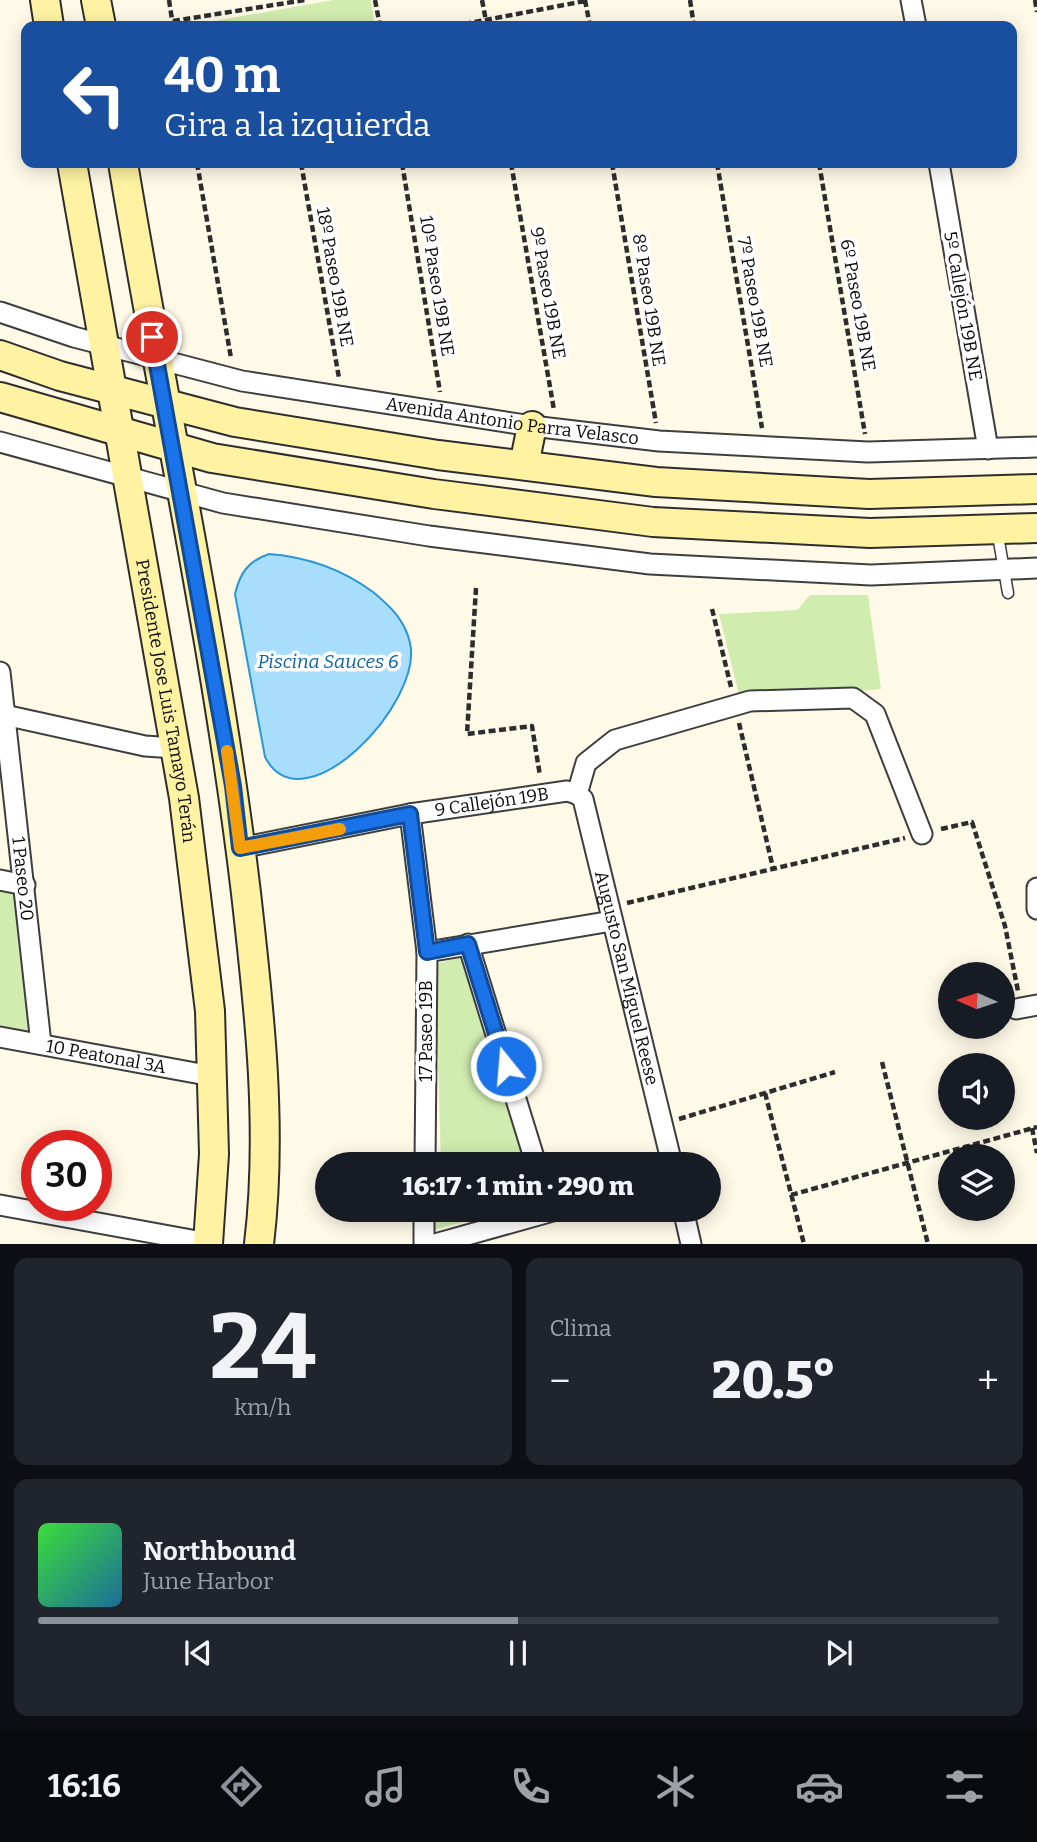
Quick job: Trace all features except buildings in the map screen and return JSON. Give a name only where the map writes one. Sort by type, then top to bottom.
[{"type":"main road","points":[[45,0],[48,21]]},
{"type":"main road","points":[[96,0],[100,21]]},
{"type":"main road","name":"Presidente Jose Luis Tamayo Terán","points":[[73,168],[184,798],[210,1012],[214,1154],[208,1243]]},
{"type":"main road","points":[[124,168],[233,786],[260,1016],[264,1157],[259,1244]]},
{"type":"main road","points":[[0,355],[110,389],[235,422],[439,455],[656,482],[869,494],[1037,489]]},
{"type":"main road","points":[[0,397],[212,458],[420,492],[653,522],[870,533],[1037,528]]},
{"type":"main road","points":[[524,465],[545,427]]},
{"type":"street","points":[[911,0],[915,21]]},
{"type":"street","name":"5º Callejón 19B NE","points":[[940,168],[988,449]]},
{"type":"street","name":"Avenida Antonio Parra Velasco","points":[[0,312],[102,344],[235,379],[444,414],[659,441],[868,452],[1037,447]]},
{"type":"street","points":[[0,442],[223,503],[429,536],[650,564],[871,575],[1037,568]]},
{"type":"street","name":"1 Paseo 20","points":[[0,672],[41,1044]]},
{"type":"street","points":[[577,794],[586,763],[615,740],[751,701],[853,698],[875,714],[922,834]]},
{"type":"street","points":[[3,715],[145,746],[175,748]]},
{"type":"street","name":"9 Callejón 19B","points":[[240,848],[410,814],[567,792],[577,794]]},
{"type":"street","name":"Augusto San Miguel Reese","points":[[577,794],[583,799],[669,1152]]},
{"type":"street","name":"17 Paseo 19B","points":[[410,814],[427,952],[425,1152]]},
{"type":"street","points":[[0,880],[25,885]]},
{"type":"street","points":[[1037,888],[1037,909]]},
{"type":"street","points":[[427,952],[611,914]]},
{"type":"street","points":[[468,944],[532,1152]]},
{"type":"street","name":"10 Peatonal 3A","points":[[0,1037],[212,1076]]},
{"type":"street","points":[[0,1205],[208,1243]]},
{"type":"street","points":[[424,1222],[424,1244]]},
{"type":"street","points":[[435,1244],[512,1222]]},
{"type":"street","points":[[686,1222],[691,1244]]},
{"type":"lane","points":[[997,530],[1007,593]]},
{"type":"path","points":[[169,0],[172,21]]},
{"type":"path","points":[[187,21],[273,2],[304,0]]},
{"type":"path","points":[[375,0],[379,21]]},
{"type":"path","points":[[482,0],[486,21]]},
{"type":"path","points":[[690,0],[693,21]]},
{"type":"path","points":[[1035,0],[1037,12]]},
{"type":"path","points":[[495,21],[585,1],[589,21]]},
{"type":"path","points":[[198,168],[235,379]]},
{"type":"path","name":"18º Paseo 19B NE","points":[[301,168],[342,396]]},
{"type":"path","name":"10º Paseo 19B NE","points":[[403,168],[444,414]]},
{"type":"path","name":"9º Paseo 19B NE","points":[[512,168],[545,427]]},
{"type":"path","name":"8º Paseo 19B NE","points":[[613,168],[659,441]]},
{"type":"path","name":"7º Paseo 19B NE","points":[[718,168],[765,446]]},
{"type":"path","name":"6º Paseo 19B NE","points":[[820,168],[868,452]]},
{"type":"path","points":[[475,588],[467,734],[532,726],[543,795]]},
{"type":"path","points":[[712,609],[773,868]]},
{"type":"path","points":[[611,914],[773,868],[972,822],[1005,926],[1025,1007]]},
{"type":"path","points":[[882,1062],[928,1244]]},
{"type":"path","points":[[662,1124],[835,1072]]},
{"type":"path","points":[[765,1093],[804,1244]]},
{"type":"path","points":[[791,1195],[1035,1128],[1037,1153]]},
{"type":"green space","points":[[333,0],[371,0],[374,21],[214,21]]},
{"type":"green space","points":[[810,595],[868,595],[881,689],[741,703],[719,614],[797,610]]},
{"type":"green space","points":[[0,880],[25,885],[41,1044],[0,1037]]},
{"type":"green space","points":[[462,957],[521,1152],[441,1152],[435,964]]},
{"type":"green space","points":[[434,1222],[463,1222],[433,1230]]},
{"type":"water","name":"Piscina Sauces 6","points":[[269,554],[324,566],[361,584],[396,614],[405,627],[410,643],[409,668],[399,696],[380,724],[357,750],[331,769],[306,778],[283,775],[265,757],[235,594],[246,569]]},
{"type":"slow traffic","points":[[227,751],[240,848],[340,829]]},
{"type":"route","points":[[152,337],[233,786],[240,848],[410,814],[427,952],[468,944],[506,1066]]}]
